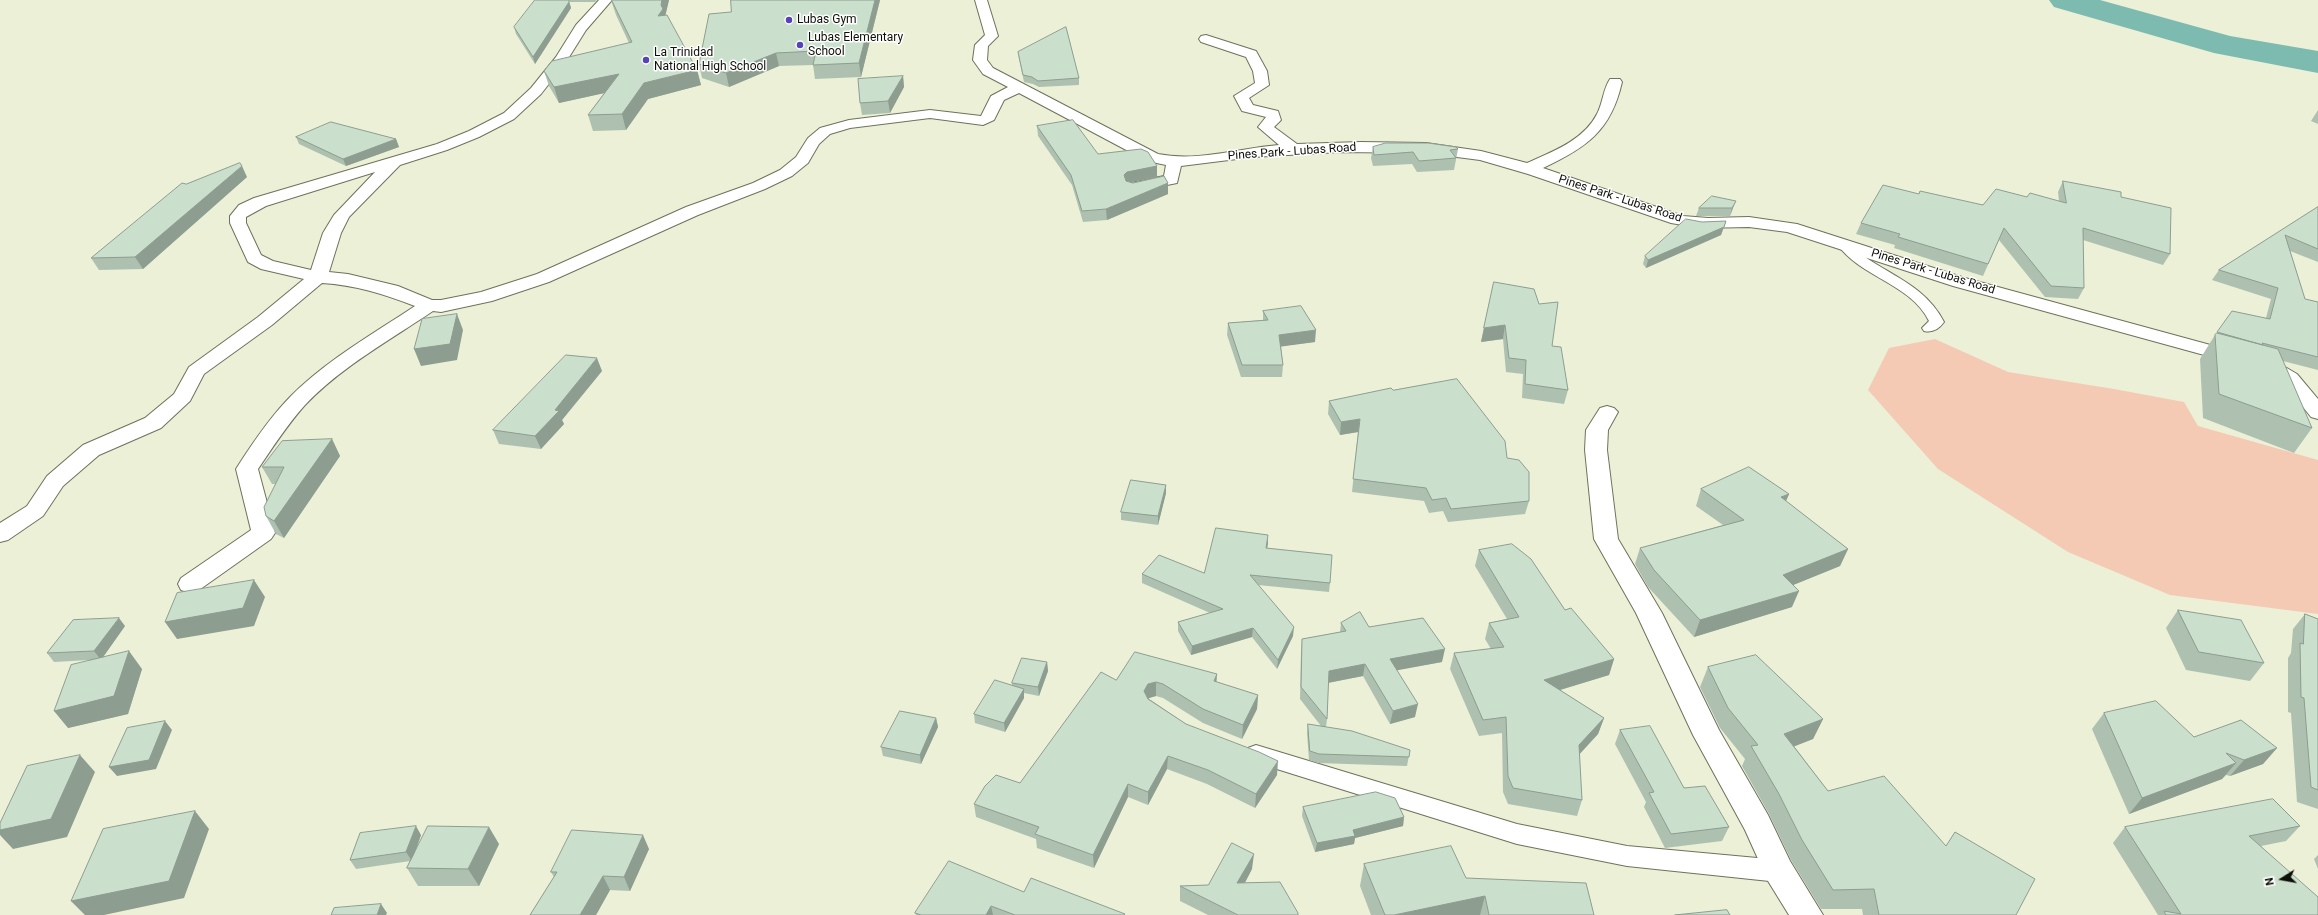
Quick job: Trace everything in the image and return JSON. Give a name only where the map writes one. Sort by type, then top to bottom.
[{"type":"street","points":[[606,0],[580,28],[561,59],[536,91],[509,116],[455,142],[260,202],[245,209],[238,216],[238,223],[254,258],[267,265],[318,277],[348,279],[390,290],[429,305],[461,303],[543,278],[704,206],[759,186],[786,173],[802,160],[813,141],[825,131],[849,124],[930,114],[983,121],[990,116],[996,99],[1004,93],[1023,88]]},
{"type":"street","name":"Pines Park - Lubas Road","points":[[981,0],[992,36],[982,45],[980,60],[988,71],[1023,88],[1153,158],[1174,162],[1198,162],[1252,152],[1362,146],[1427,148],[1479,154],[1530,168],[1590,192],[1683,221],[1714,224],[1768,224],[1844,244],[1959,282],[2278,369],[2290,378],[2318,413]]},
{"type":"street","points":[[1206,39],[1251,54],[1260,71],[1262,85],[1240,96],[1248,108],[1273,114],[1274,120],[1265,127],[1295,150]]},
{"type":"street","points":[[1530,168],[1570,150],[1601,124],[1612,100],[1615,82]]},
{"type":"street","points":[[0,534],[35,511],[56,481],[91,450],[153,423],[183,397],[196,370],[265,321],[318,277],[332,233],[342,216],[396,160]]},
{"type":"street","points":[[1133,186],[1171,180],[1174,162]]},
{"type":"street","points":[[190,584],[263,533],[248,469],[270,435],[306,393],[347,360],[429,305]]},
{"type":"street","points":[[1608,412],[1597,430],[1596,450],[1606,539],[1649,613],[1707,734],[1757,824],[1779,871],[1807,915]]},
{"type":"lane","points":[[1844,244],[1861,260],[1905,286],[1932,309],[1937,322],[1929,328]]},
{"type":"lane","points":[[1237,747],[1347,783],[1517,834],[1627,856],[1779,871]]},
{"type":"shaded area","points":[[1935,339],[2008,372],[2184,402],[2198,426],[2318,460],[2318,614],[2170,595],[2068,552],[1938,469],[1868,390],[1889,348]]},
{"type":"building","points":[[535,0],[569,0],[569,2],[533,57],[514,27]]},
{"type":"building","points":[[612,0],[662,0],[661,5],[663,9],[658,16],[667,15],[697,70],[644,83],[622,114],[588,115],[619,74],[554,87],[544,71],[552,61],[632,42]]},
{"type":"building","name":"Lubas Elementary School","points":[[731,0],[875,0],[859,63],[813,65],[816,51],[776,53],[726,73],[699,64],[709,14],[731,12]]},
{"type":"building","points":[[1066,27],[1079,78],[1038,81],[1032,77],[1023,75],[1018,52]]},
{"type":"building","points":[[903,76],[888,101],[860,103],[858,79]]},
{"type":"building","points":[[1073,120],[1098,154],[1141,149],[1148,152],[1157,166],[1127,172],[1124,175],[1126,181],[1133,183],[1164,176],[1168,183],[1106,209],[1082,211],[1071,175],[1037,126]]},
{"type":"building","points":[[331,122],[396,139],[343,159],[296,137]]},
{"type":"building","points":[[1386,143],[1428,143],[1456,147],[1458,149],[1450,150],[1456,158],[1419,161],[1413,152],[1374,155],[1373,147]]},
{"type":"building","points":[[240,163],[242,166],[135,257],[91,258],[182,183],[186,184]]},
{"type":"building","points":[[2063,181],[2121,192],[2121,197],[2171,208],[2170,254],[2083,228],[2084,288],[2051,286],[2004,228],[1988,264],[1898,237],[1900,234],[1861,223],[1883,185],[1919,194],[1920,191],[1983,205],[1996,189],[2027,197],[2030,193],[2066,203]]},
{"type":"building","points":[[1712,196],[1736,201],[1732,208],[1699,208]]},
{"type":"building","points":[[2318,207],[2318,249],[2285,235],[2305,299],[2318,302],[2318,357],[2262,343],[2263,345],[2217,332],[2232,311],[2270,319],[2278,288],[2219,270]]},
{"type":"building","points":[[1686,219],[1702,222],[1726,221],[1724,227],[1648,260],[1645,256]]},
{"type":"building","points":[[1494,282],[1534,289],[1539,304],[1558,302],[1552,346],[1561,347],[1568,390],[1525,384],[1526,360],[1509,358],[1505,325],[1484,328]]},
{"type":"building","points":[[1301,306],[1316,330],[1279,335],[1283,365],[1242,365],[1228,323],[1268,320],[1263,311]]},
{"type":"building","points":[[457,314],[450,344],[414,349],[422,319]]},
{"type":"building","points":[[2217,333],[2278,349],[2312,428],[2219,394],[2215,335]]},
{"type":"building","points":[[566,355],[597,358],[555,410],[559,411],[535,436],[493,430]]},
{"type":"building","points":[[1457,379],[1505,441],[1507,458],[1519,460],[1529,472],[1529,501],[1451,509],[1446,498],[1432,500],[1426,488],[1353,479],[1360,419],[1341,422],[1329,401],[1391,388],[1393,390]]},
{"type":"building","points":[[332,439],[274,521],[266,516],[264,507],[284,467],[262,467],[282,441]]},
{"type":"building","points":[[1749,467],[1789,494],[1781,497],[1848,549],[1783,575],[1799,591],[1700,620],[1654,570],[1640,548],[1744,520],[1701,489]]},
{"type":"building","points":[[1131,480],[1166,485],[1158,516],[1121,512]]},
{"type":"building","points":[[1216,528],[1268,535],[1266,548],[1332,555],[1330,583],[1250,575],[1294,627],[1278,660],[1253,628],[1192,646],[1178,622],[1223,609],[1142,574],[1159,555],[1204,573]]},
{"type":"building","points":[[1512,544],[1531,559],[1565,610],[1571,608],[1614,659],[1544,680],[1604,718],[1579,745],[1582,800],[1513,788],[1508,776],[1506,717],[1483,720],[1454,653],[1504,647],[1489,623],[1519,617],[1479,550]]},
{"type":"building","points":[[254,580],[243,608],[165,622],[177,593]]},
{"type":"building","points":[[2178,610],[2241,620],[2264,663],[2199,652]]},
{"type":"building","points":[[1360,612],[1369,627],[1423,618],[1445,649],[1390,659],[1418,704],[1393,711],[1365,664],[1329,671],[1327,719],[1301,687],[1302,639],[1346,631],[1341,623]]},
{"type":"building","points":[[2305,614],[2318,619],[2318,790],[2311,787],[2304,698],[2301,697],[2300,643],[2303,644]]},
{"type":"building","points":[[119,618],[94,651],[47,653],[73,620]]},
{"type":"building","points":[[129,651],[114,696],[54,711],[71,665]]},
{"type":"building","points":[[1135,652],[1217,674],[1214,681],[1258,695],[1243,725],[1203,709],[1163,684],[1156,682],[1148,684],[1144,691],[1148,699],[1186,724],[1259,752],[1278,761],[1256,794],[1208,770],[1168,756],[1148,792],[1128,784],[1093,855],[1035,834],[1039,827],[974,804],[985,786],[996,775],[1020,783],[1101,672],[1116,680]]},
{"type":"building","points":[[1756,655],[1823,719],[1784,734],[1828,791],[1884,776],[1946,846],[1955,832],[2035,879],[2016,915],[1879,915],[1874,889],[1833,890],[1802,840],[1779,794],[1751,746],[1758,745],[1728,708],[1708,667]]},
{"type":"building","points":[[1022,658],[1047,662],[1038,687],[1012,683]]},
{"type":"building","points":[[995,680],[1024,689],[1004,723],[974,714]]},
{"type":"building","points":[[2156,701],[2194,737],[2241,720],[2277,748],[2244,760],[2226,753],[2236,763],[2142,798],[2104,713]]},
{"type":"building","points":[[900,711],[936,718],[920,755],[881,747]]},
{"type":"building","points":[[165,721],[149,760],[109,767],[127,728]]},
{"type":"building","points":[[1308,724],[1352,731],[1410,750],[1409,757],[1319,754],[1310,751]]},
{"type":"building","points":[[1650,726],[1684,788],[1705,786],[1729,827],[1671,834],[1649,793],[1654,792],[1620,730]]},
{"type":"building","points":[[80,755],[51,819],[0,830],[0,823],[27,766]]},
{"type":"building","points":[[1376,792],[1395,798],[1404,817],[1353,830],[1355,836],[1317,843],[1303,807]]},
{"type":"building","points":[[2273,799],[2300,826],[2249,836],[2318,897],[2318,915],[2166,915],[2164,911],[2181,914],[2125,827]]},
{"type":"building","points":[[195,811],[169,881],[71,901],[103,829]]},
{"type":"building","points":[[416,826],[406,852],[350,860],[360,833]]},
{"type":"building","points":[[428,826],[489,827],[468,869],[407,868]]},
{"type":"building","points":[[572,830],[643,835],[624,877],[603,876],[580,915],[530,915],[557,872],[551,872]]},
{"type":"building","points":[[1232,843],[1254,854],[1237,883],[1280,882],[1298,915],[1238,915],[1180,886],[1208,885]]},
{"type":"building","points":[[1451,846],[1466,878],[1586,883],[1594,915],[1489,915],[1485,896],[1394,915],[1385,915],[1364,864]]},
{"type":"building","points":[[949,861],[1024,892],[1031,878],[1125,914],[1015,915],[991,906],[986,915],[921,915],[915,913]]},
{"type":"building","points":[[381,904],[377,915],[331,915],[334,908]]},
{"type":"building","points":[[1727,910],[1730,915],[1675,915]]},
{"type":"waterway","points":[[2065,0],[2226,46],[2318,62]]},
{"type":"place","name":"Lubas Gym","points":[[789,20]]},
{"type":"place","name":"Lubas Elementary School","points":[[800,45]]},
{"type":"place","name":"La Trinidad National High School","points":[[646,60]]}]
